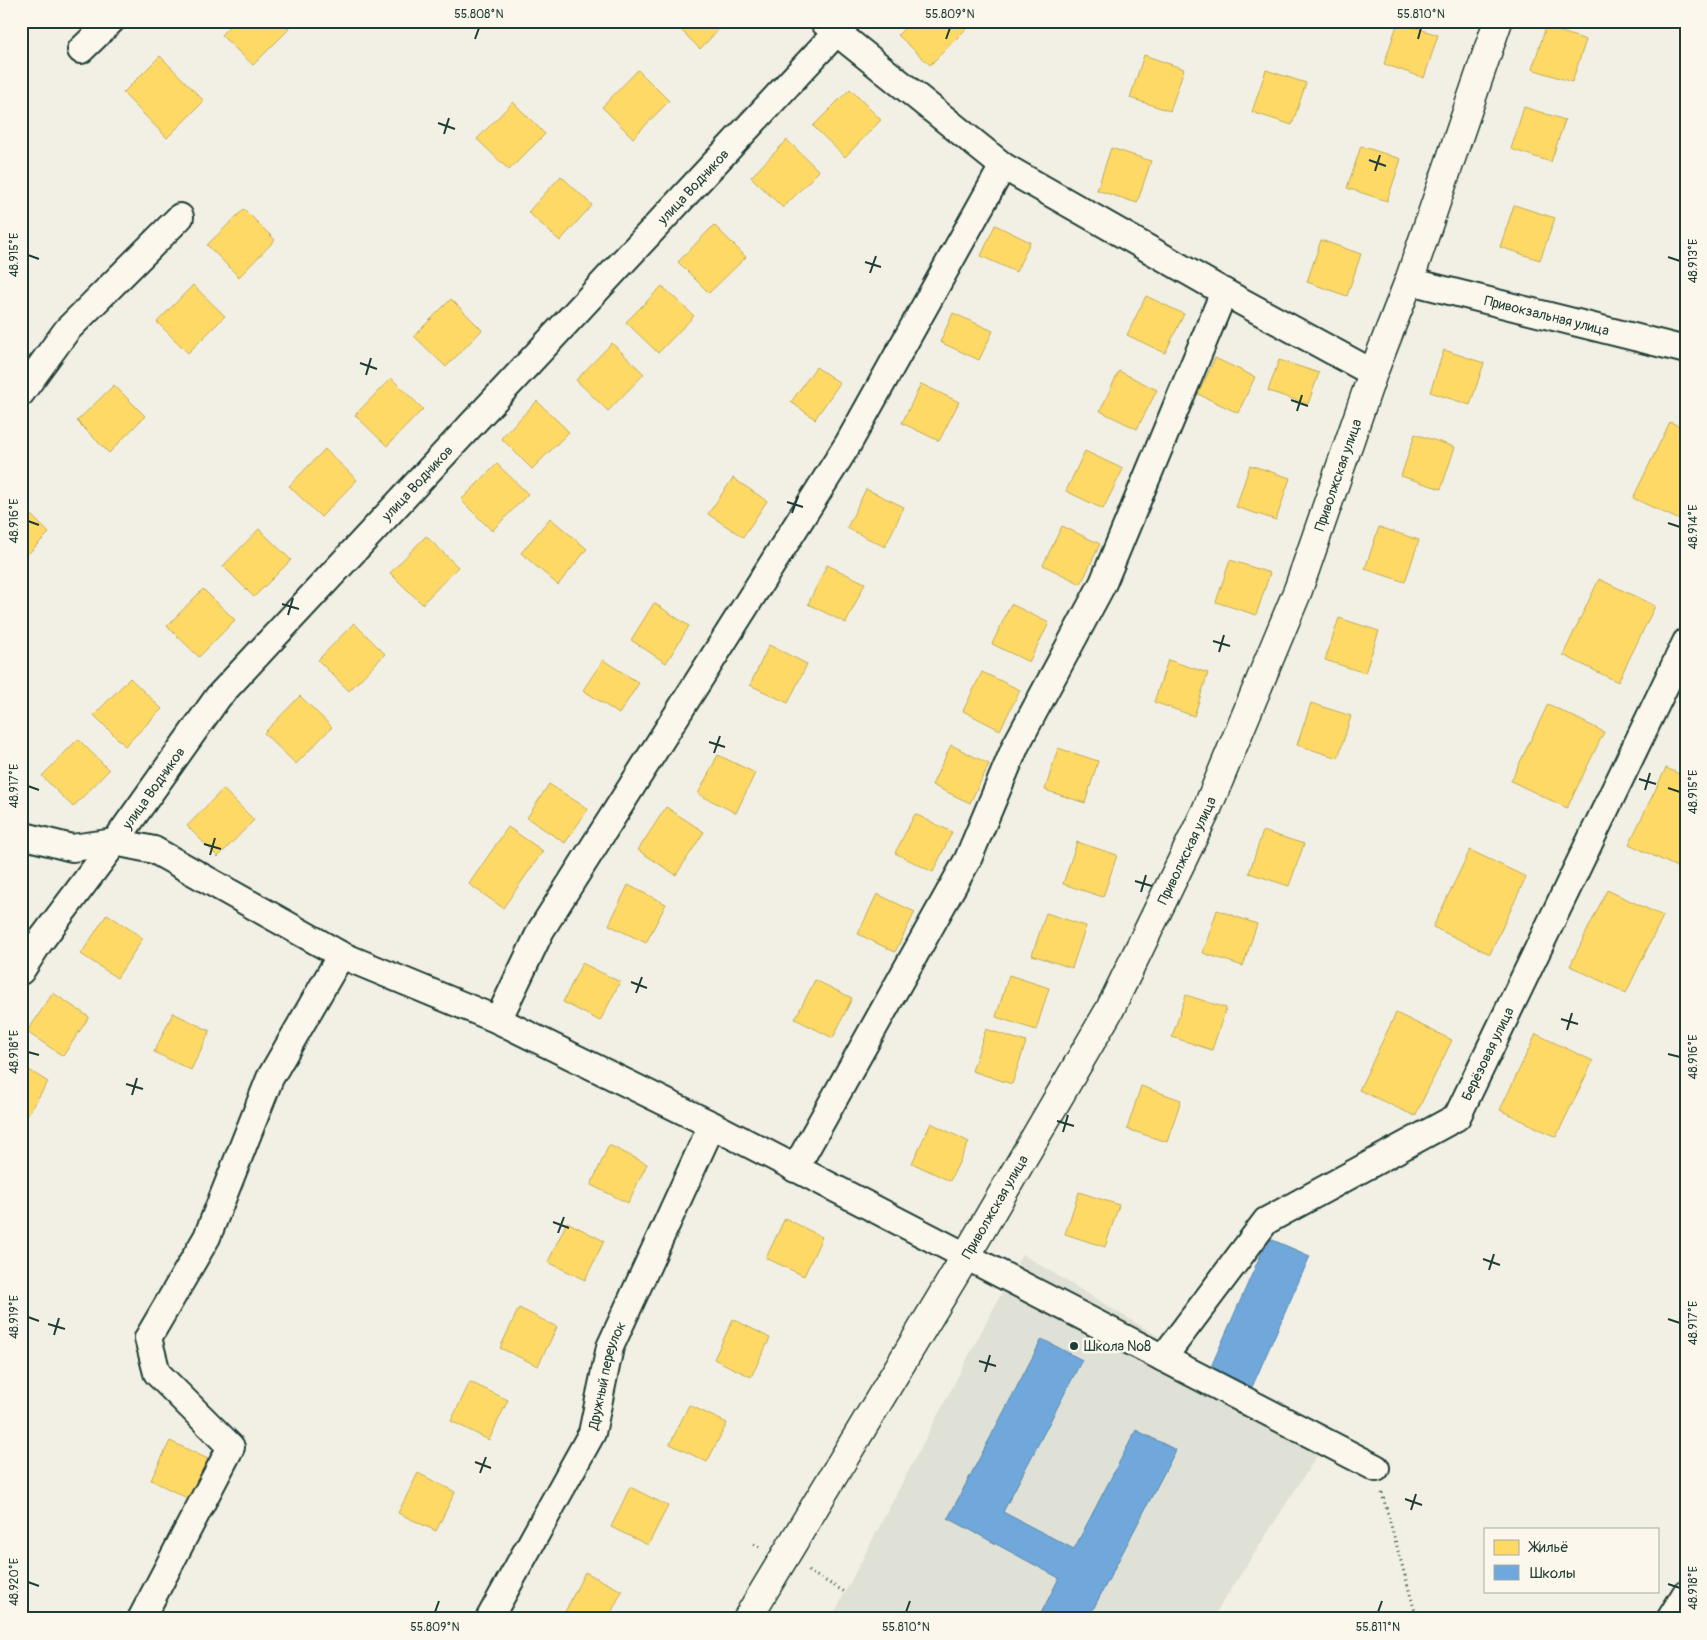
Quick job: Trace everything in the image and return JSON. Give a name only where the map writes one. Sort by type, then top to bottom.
[{"type":"main road","name":"Приволжская улица","points":[[748,1619],[966,1256],[1110,1009],[1206,811],[1298,590],[1373,372],[1409,281],[1498,21]]},
{"type":"street","points":[[81,50],[111,21]]},
{"type":"street","points":[[835,25],[1003,166],[1224,292],[1373,372]]},
{"type":"street","name":"улица Водников","points":[[21,971],[39,943],[115,842],[218,697],[835,25]]},
{"type":"street","points":[[498,1020],[541,930],[848,444],[1003,166]]},
{"type":"street","points":[[21,394],[68,330],[180,217]]},
{"type":"street","name":"Привокзальная улица","points":[[1409,281],[1686,350]]},
{"type":"street","points":[[795,1170],[968,859],[1016,745],[1103,583],[1224,292]]},
{"type":"street","name":"Берёзовая улица","points":[[1164,1358],[1266,1221],[1457,1117],[1686,642]]},
{"type":"street","points":[[21,835],[72,848],[115,842],[154,850],[341,955],[498,1020],[712,1126],[1376,1468]]},
{"type":"street","points":[[141,1619],[231,1447],[157,1373],[148,1338],[207,1237],[270,1078],[341,955]]},
{"type":"street","name":"Дружный переулок","points":[[489,1619],[592,1432],[610,1347],[712,1126]]},
{"type":"street","points":[[1670,1619],[1686,1593]]},
{"type":"path","points":[[1376,1468],[1417,1619]]},
{"type":"shaded area","name":"Школа №8","points":[[1022,1254],[1328,1439],[1212,1619],[831,1619]]},
{"type":"building: Жильё","points":[[234,21],[281,21],[289,29],[253,65],[221,35]]},
{"type":"building: Жильё","points":[[672,21],[727,21],[700,49]]},
{"type":"building: Жильё","points":[[911,21],[959,21],[966,29],[930,65],[898,35]]},
{"type":"building: Жильё","points":[[1398,22],[1438,35],[1424,78],[1384,64]]},
{"type":"building: Жильё","points":[[1546,27],[1586,40],[1572,82],[1532,69]]},
{"type":"building: Жильё","points":[[1144,55],[1184,69],[1170,111],[1130,98]]},
{"type":"building: Жильё","points":[[160,56],[204,101],[167,138],[123,93]]},
{"type":"building: Жильё","points":[[638,70],[669,101],[633,138],[602,107]]},
{"type":"building: Жильё","points":[[1266,70],[1306,83],[1292,125],[1252,112]]},
{"type":"building: Жильё","points":[[850,89],[881,120],[845,157],[813,126]]},
{"type":"building: Жильё","points":[[513,102],[545,134],[509,170],[477,139]]},
{"type":"building: Жильё","points":[[1524,107],[1565,120],[1551,162],[1511,149]]},
{"type":"building: Жильё","points":[[787,140],[819,171],[783,208],[751,177]]},
{"type":"building: Жильё","points":[[1361,146],[1401,159],[1387,201],[1347,188]]},
{"type":"building: Жильё","points":[[1111,148],[1151,161],[1137,203],[1097,190]]},
{"type":"building: Жильё","points":[[561,176],[592,205],[560,241],[528,212]]},
{"type":"building: Жильё","points":[[1514,205],[1555,218],[1540,260],[1500,247]]},
{"type":"building: Жильё","points":[[244,209],[275,240],[239,277],[207,245]]},
{"type":"building: Жильё","points":[[714,225],[746,257],[709,293],[678,262]]},
{"type":"building: Жильё","points":[[995,225],[1030,242],[1016,272],[981,256]]},
{"type":"building: Жильё","points":[[1321,240],[1361,254],[1347,296],[1307,282]]},
{"type":"building: Жильё","points":[[193,285],[225,316],[188,353],[157,322]]},
{"type":"building: Жильё","points":[[662,286],[694,316],[658,353],[626,322]]},
{"type":"building: Жильё","points":[[1146,296],[1184,314],[1165,353],[1127,335]]},
{"type":"building: Жильё","points":[[451,299],[482,330],[446,367],[414,336]]},
{"type":"building: Жильё","points":[[953,313],[993,331],[979,360],[940,342]]},
{"type":"building: Жильё","points":[[612,343],[644,374],[608,411],[576,380]]},
{"type":"building: Жильё","points":[[1444,350],[1484,363],[1470,405],[1430,392]]},
{"type":"building: Жильё","points":[[1215,358],[1255,377],[1238,413],[1198,394]]},
{"type":"building: Жильё","points":[[1279,360],[1319,373],[1308,404],[1268,391]]},
{"type":"building: Жильё","points":[[816,367],[840,383],[815,419],[791,402]]},
{"type":"building: Жильё","points":[[1119,371],[1157,390],[1137,429],[1100,411]]},
{"type":"building: Жильё","points":[[391,378],[423,409],[387,446],[355,415]]},
{"type":"building: Жильё","points":[[921,384],[959,402],[939,441],[902,423]]},
{"type":"building: Жильё","points":[[114,385],[145,416],[109,453],[77,421]]},
{"type":"building: Жильё","points":[[537,401],[569,432],[532,469],[501,438]]},
{"type":"building: Жильё","points":[[1670,422],[1686,429],[1686,523],[1633,498]]},
{"type":"building: Жильё","points":[[1415,434],[1455,447],[1441,489],[1401,476]]},
{"type":"building: Жильё","points":[[325,449],[357,480],[321,517],[289,486]]},
{"type":"building: Жильё","points":[[1085,451],[1123,469],[1103,509],[1066,491]]},
{"type":"building: Жильё","points":[[497,464],[528,494],[492,531],[461,500]]},
{"type":"building: Жильё","points":[[1250,465],[1290,478],[1276,520],[1236,507]]},
{"type":"building: Жильё","points":[[733,478],[767,501],[743,537],[708,514]]},
{"type":"building: Жильё","points":[[866,489],[904,507],[885,547],[847,528]]},
{"type":"building: Жильё","points":[[21,505],[49,533],[21,561]]},
{"type":"building: Жильё","points":[[550,518],[587,549],[558,585],[521,553]]},
{"type":"building: Жильё","points":[[1062,526],[1100,544],[1081,584],[1043,565]]},
{"type":"building: Жильё","points":[[1379,527],[1419,540],[1405,582],[1365,569]]},
{"type":"building: Жильё","points":[[259,529],[291,560],[254,597],[223,566]]},
{"type":"building: Жильё","points":[[426,536],[458,567],[422,604],[390,573]]},
{"type":"building: Жильё","points":[[1230,560],[1270,573],[1256,615],[1216,602]]},
{"type":"building: Жильё","points":[[827,565],[865,583],[846,623],[808,604]]},
{"type":"building: Жильё","points":[[1599,579],[1655,606],[1618,682],[1563,655]]},
{"type":"building: Жильё","points":[[203,589],[235,620],[199,657],[167,626]]},
{"type":"building: Жильё","points":[[654,603],[689,626],[666,663],[631,640]]},
{"type":"building: Жильё","points":[[1011,604],[1049,623],[1029,662],[992,644]]},
{"type":"building: Жильё","points":[[1339,618],[1379,631],[1365,673],[1325,660]]},
{"type":"building: Жильё","points":[[354,623],[385,654],[349,691],[318,660]]},
{"type":"building: Жильё","points":[[769,645],[807,664],[788,703],[750,685]]},
{"type":"building: Жильё","points":[[603,660],[639,683],[619,714],[583,690]]},
{"type":"building: Жильё","points":[[1168,660],[1208,673],[1194,716],[1154,702]]},
{"type":"building: Жильё","points":[[982,672],[1020,690],[1000,730],[963,711]]},
{"type":"building: Жильё","points":[[130,678],[162,709],[125,746],[94,715]]},
{"type":"building: Жильё","points":[[300,696],[332,727],[296,764],[264,733]]},
{"type":"building: Жильё","points":[[1311,703],[1351,716],[1338,758],[1297,745]]},
{"type":"building: Жильё","points":[[1548,704],[1604,732],[1567,808],[1511,781]]},
{"type":"building: Жильё","points":[[78,739],[109,770],[73,807],[42,776]]},
{"type":"building: Жильё","points":[[951,745],[989,764],[970,803],[932,785]]},
{"type":"building: Жильё","points":[[1058,748],[1098,761],[1085,803],[1045,790]]},
{"type":"building: Жильё","points":[[718,755],[755,773],[736,813],[698,794]]},
{"type":"building: Жильё","points":[[1666,768],[1686,777],[1685,871],[1629,844]]},
{"type":"building: Жильё","points":[[549,784],[588,809],[565,843],[527,818]]},
{"type":"building: Жильё","points":[[223,789],[254,820],[218,857],[187,826]]},
{"type":"building: Жильё","points":[[666,807],[704,832],[676,875],[638,850]]},
{"type":"building: Жильё","points":[[915,814],[952,832],[933,872],[895,853]]},
{"type":"building: Жильё","points":[[508,827],[543,851],[503,908],[469,884]]},
{"type":"building: Жильё","points":[[1263,831],[1304,844],[1289,886],[1249,873]]},
{"type":"building: Жильё","points":[[1077,842],[1117,855],[1103,897],[1063,884]]},
{"type":"building: Жильё","points":[[1470,850],[1526,877],[1490,954],[1433,927]]},
{"type":"building: Жильё","points":[[628,885],[666,904],[646,943],[609,925]]},
{"type":"building: Жильё","points":[[1607,890],[1663,916],[1626,993],[1570,966]]},
{"type":"building: Жильё","points":[[877,894],[915,912],[895,952],[858,934]]},
{"type":"building: Жильё","points":[[1217,910],[1257,924],[1243,966],[1203,953]]},
{"type":"building: Жильё","points":[[1046,913],[1086,926],[1072,968],[1032,955]]},
{"type":"building: Жильё","points":[[107,914],[143,938],[117,978],[81,954]]},
{"type":"building: Жильё","points":[[582,963],[620,982],[600,1021],[563,1002]]},
{"type":"building: Жильё","points":[[1009,975],[1049,988],[1036,1030],[996,1017]]},
{"type":"building: Жильё","points":[[815,980],[852,998],[833,1038],[795,1019]]},
{"type":"building: Жильё","points":[[53,993],[89,1017],[63,1056],[27,1032]]},
{"type":"building: Жильё","points":[[1186,995],[1226,1008],[1212,1050],[1172,1037]]},
{"type":"building: Жильё","points":[[173,1013],[210,1031],[191,1070],[154,1052]]},
{"type":"building: Жильё","points":[[1396,1013],[1452,1040],[1415,1116],[1359,1090]]},
{"type":"building: Жильё","points":[[986,1029],[1026,1042],[1012,1084],[972,1071]]},
{"type":"building: Жильё","points":[[1536,1034],[1593,1061],[1556,1137],[1500,1110]]},
{"type":"building: Жильё","points":[[21,1065],[48,1082],[23,1122],[21,1121]]},
{"type":"building: Жильё","points":[[1141,1086],[1181,1100],[1167,1142],[1127,1129]]},
{"type":"building: Жильё","points":[[931,1123],[969,1142],[950,1181],[912,1163]]},
{"type":"building: Жильё","points":[[609,1145],[647,1164],[628,1203],[591,1185]]},
{"type":"building: Жильё","points":[[1079,1192],[1119,1205],[1105,1247],[1065,1234]]},
{"type":"building: Жильё","points":[[785,1218],[822,1237],[804,1276],[766,1258]]},
{"type":"building: Жильё","points":[[567,1222],[604,1241],[585,1280],[548,1262]]},
{"type":"building: Жильё","points":[[519,1308],[557,1327],[538,1366],[500,1348]]},
{"type":"building: Жильё","points":[[733,1319],[770,1338],[751,1377],[714,1359]]},
{"type":"building: Жильё","points":[[470,1382],[508,1400],[489,1440],[451,1421]]},
{"type":"building: Жильё","points":[[689,1405],[727,1423],[707,1462],[670,1444]]},
{"type":"building: Жильё","points":[[170,1441],[208,1459],[189,1499],[151,1480]]},
{"type":"building: Жильё","points":[[418,1473],[455,1492],[436,1531],[398,1513]]},
{"type":"building: Жильё","points":[[630,1487],[668,1506],[648,1545],[611,1527]]},
{"type":"building: Жильё","points":[[585,1572],[622,1591],[608,1619],[580,1619],[565,1612]]},
{"type":"building: Школы","points":[[1268,1238],[1310,1256],[1252,1387],[1210,1369]]},
{"type":"building: Школы","points":[[1042,1339],[1082,1360],[1003,1512],[1074,1549],[1136,1430],[1176,1450],[1088,1619],[1038,1619],[1059,1578],[948,1518]]},
{"type":"place","name":"Школа №8","points":[[1074,1346]]}]
